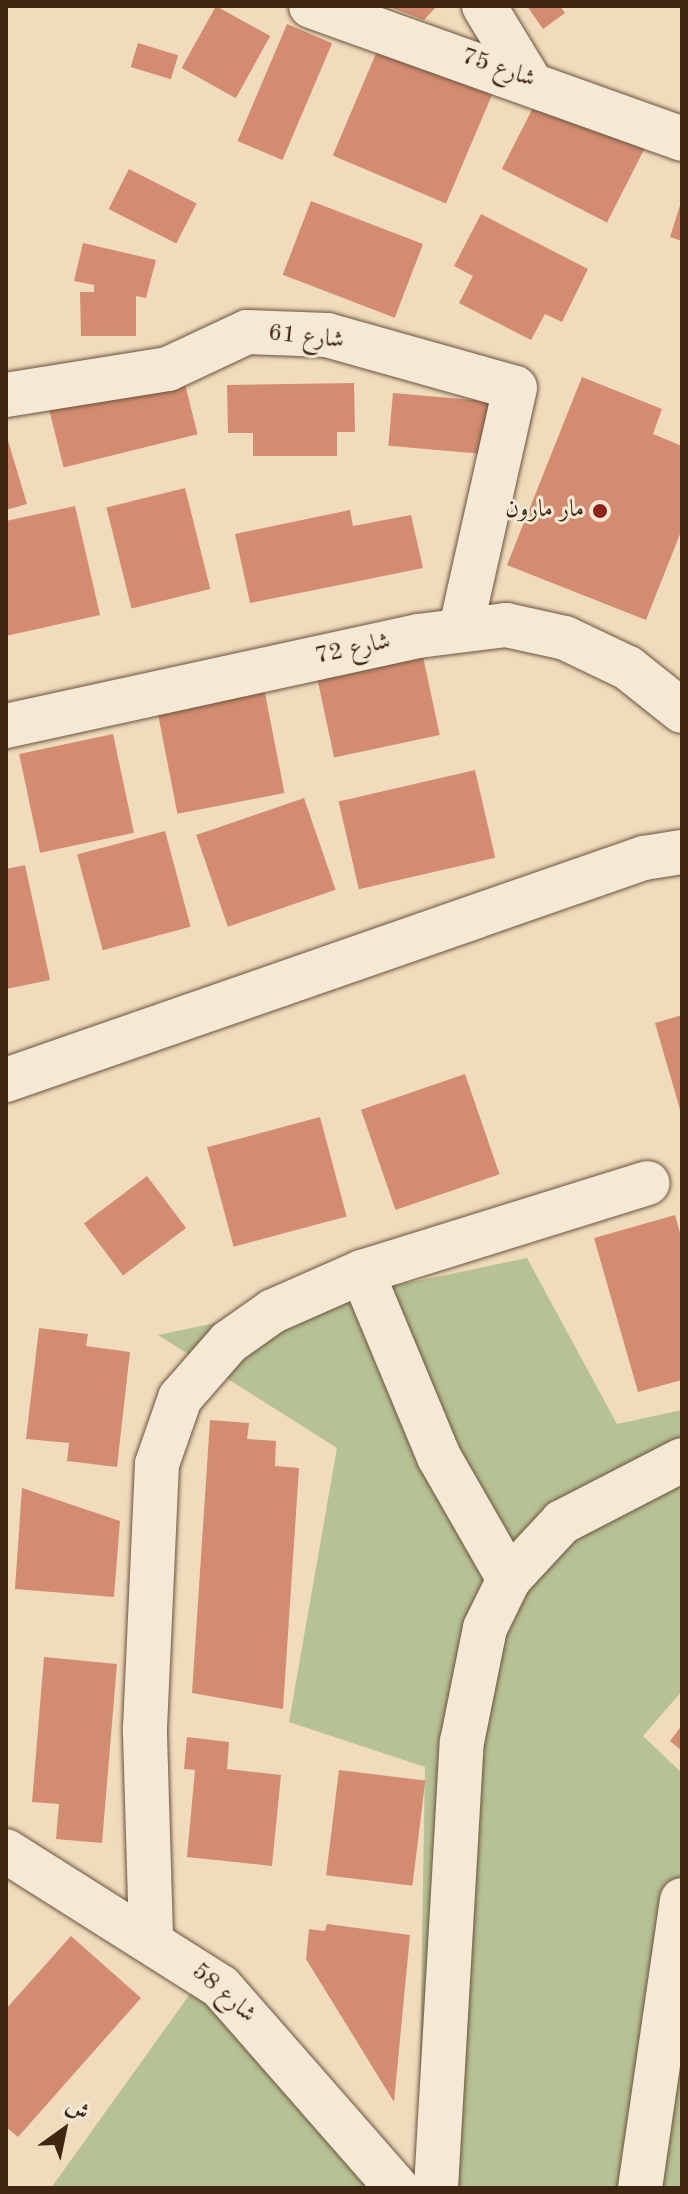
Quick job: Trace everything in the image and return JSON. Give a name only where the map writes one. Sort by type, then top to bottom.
[{"type":"street","name":"شارع 75","points":[[311,6],[529,80],[682,139]]},
{"type":"street","points":[[484,6],[529,80]]},
{"type":"street","name":"شارع 61","points":[[6,395],[168,369],[247,332],[327,335],[515,388],[461,627]]},
{"type":"street","name":"شارع 72","points":[[6,726],[461,627],[506,625],[565,638],[628,668],[682,711]]},
{"type":"street","points":[[6,1080],[644,858],[682,852]]},
{"type":"street","points":[[151,1936],[145,1728],[163,1430],[180,1398],[229,1342],[273,1311],[362,1272],[647,1183]]},
{"type":"street","points":[[362,1272],[439,1457],[509,1579]]},
{"type":"street","points":[[436,2188],[462,1742],[485,1628],[509,1579],[562,1522],[682,1460]]},
{"type":"street","name":"شارع 58","points":[[6,1851],[151,1936],[221,1987],[271,2038],[397,2188]]},
{"type":"street","points":[[640,2188],[682,1900]]},
{"type":"green space","points":[[527,1258],[617,1424],[682,1410],[682,1691],[643,1736],[682,1773],[682,2188],[51,2188],[195,1987],[308,2097],[418,2175],[425,1767],[289,1722],[337,1448],[158,1335]]},
{"type":"building","points":[[216,6],[270,36],[236,98],[182,68]]},
{"type":"building","points":[[387,6],[437,6],[424,20]]},
{"type":"building","points":[[527,6],[560,6],[565,13],[543,29]]},
{"type":"building","points":[[287,24],[332,43],[282,160],[237,141]]},
{"type":"building","points":[[138,43],[178,55],[171,79],[131,67]]},
{"type":"building","points":[[380,44],[493,92],[446,203],[333,155]]},
{"type":"building","points":[[540,94],[645,148],[607,222],[502,169]]},
{"type":"building","points":[[129,169],[197,204],[176,244],[109,209]]},
{"type":"building","points":[[311,201],[423,244],[395,318],[283,275]]},
{"type":"building","points":[[682,203],[682,241],[670,237]]},
{"type":"building","points":[[481,214],[588,269],[562,322],[545,314],[531,340],[459,303],[473,276],[454,266]]},
{"type":"building","points":[[83,243],[156,260],[146,298],[136,296],[136,336],[81,336],[80,292],[94,292],[94,285],[74,281]]},
{"type":"building","points":[[183,376],[198,434],[64,468],[49,409]]},
{"type":"building","points":[[582,377],[662,409],[653,434],[682,446],[682,529],[646,620],[507,565]]},
{"type":"building","points":[[354,383],[355,432],[337,432],[337,456],[253,456],[253,433],[228,433],[227,385]]},
{"type":"building","points":[[393,393],[500,402],[495,455],[388,446]]},
{"type":"building","points":[[6,434],[27,504],[6,510]]},
{"type":"building","points":[[185,488],[210,589],[132,609],[106,508]]},
{"type":"building","points":[[75,506],[100,615],[6,636],[6,521]]},
{"type":"building","points":[[350,510],[353,526],[411,515],[423,568],[250,603],[235,534]]},
{"type":"building","points":[[421,647],[440,735],[334,757],[315,669]]},
{"type":"building","points":[[264,688],[284,793],[177,814],[157,709]]},
{"type":"building","points":[[113,734],[134,833],[40,853],[19,754]]},
{"type":"building","points":[[475,770],[495,858],[359,889],[339,801]]},
{"type":"building","points":[[304,798],[336,890],[228,927],[196,835]]},
{"type":"building","points":[[165,831],[191,927],[103,950],[77,855]]},
{"type":"building","points":[[25,865],[50,980],[6,989],[6,869]]},
{"type":"building","points":[[682,1015],[682,1113],[681,1113],[655,1023]]},
{"type":"building","points":[[465,1074],[500,1174],[396,1210],[361,1110]]},
{"type":"building","points":[[320,1117],[347,1216],[234,1247],[207,1147]]},
{"type":"building","points":[[147,1176],[186,1228],[123,1275],[84,1224]]},
{"type":"building","points":[[675,1215],[682,1240],[682,1380],[638,1392],[594,1238]]},
{"type":"building","points":[[39,1328],[88,1334],[86,1346],[130,1352],[117,1467],[67,1461],[69,1443],[26,1439]]},
{"type":"building","points":[[210,1420],[249,1423],[247,1439],[276,1441],[275,1466],[299,1468],[283,1709],[192,1693]]},
{"type":"building","points":[[22,1488],[120,1521],[114,1597],[15,1589]]},
{"type":"building","points":[[44,1657],[117,1664],[102,1843],[56,1839],[59,1804],[32,1802]]},
{"type":"building","points":[[682,1725],[682,1751],[670,1741]]},
{"type":"building","points":[[187,1737],[229,1742],[227,1769],[281,1775],[272,1866],[187,1857],[195,1770],[184,1769]]},
{"type":"building","points":[[339,1770],[425,1781],[412,1886],[326,1875]]},
{"type":"building","points":[[327,1924],[410,1935],[394,2102],[306,1959],[309,1929],[325,1931]]},
{"type":"building","points":[[71,1936],[141,1998],[18,2137],[6,2127],[6,2009]]},
{"type":"place","name":"مار مارون","points":[[600,511]]}]
